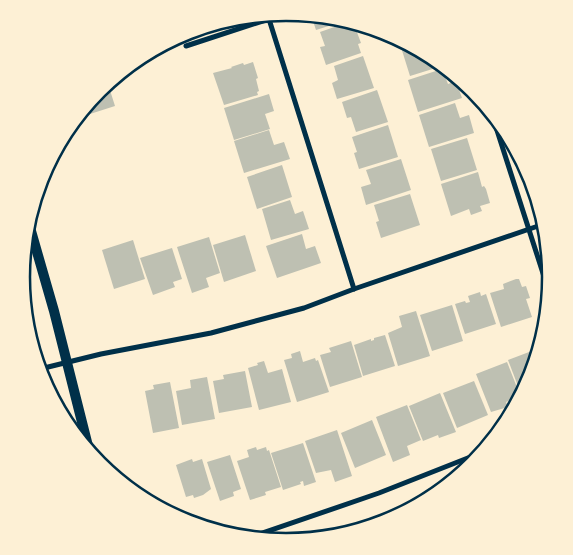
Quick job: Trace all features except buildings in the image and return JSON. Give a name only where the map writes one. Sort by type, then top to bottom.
[{"type":"main road","points":[[33,238],[68,362],[86,436]]},
{"type":"street","points":[[271,22],[354,289]]},
{"type":"street","points":[[186,46],[250,23]]},
{"type":"street","points":[[497,131],[543,273]]},
{"type":"street","points":[[47,367],[211,333],[304,308],[538,226]]},
{"type":"street","points":[[264,533],[379,493],[469,457]]}]
